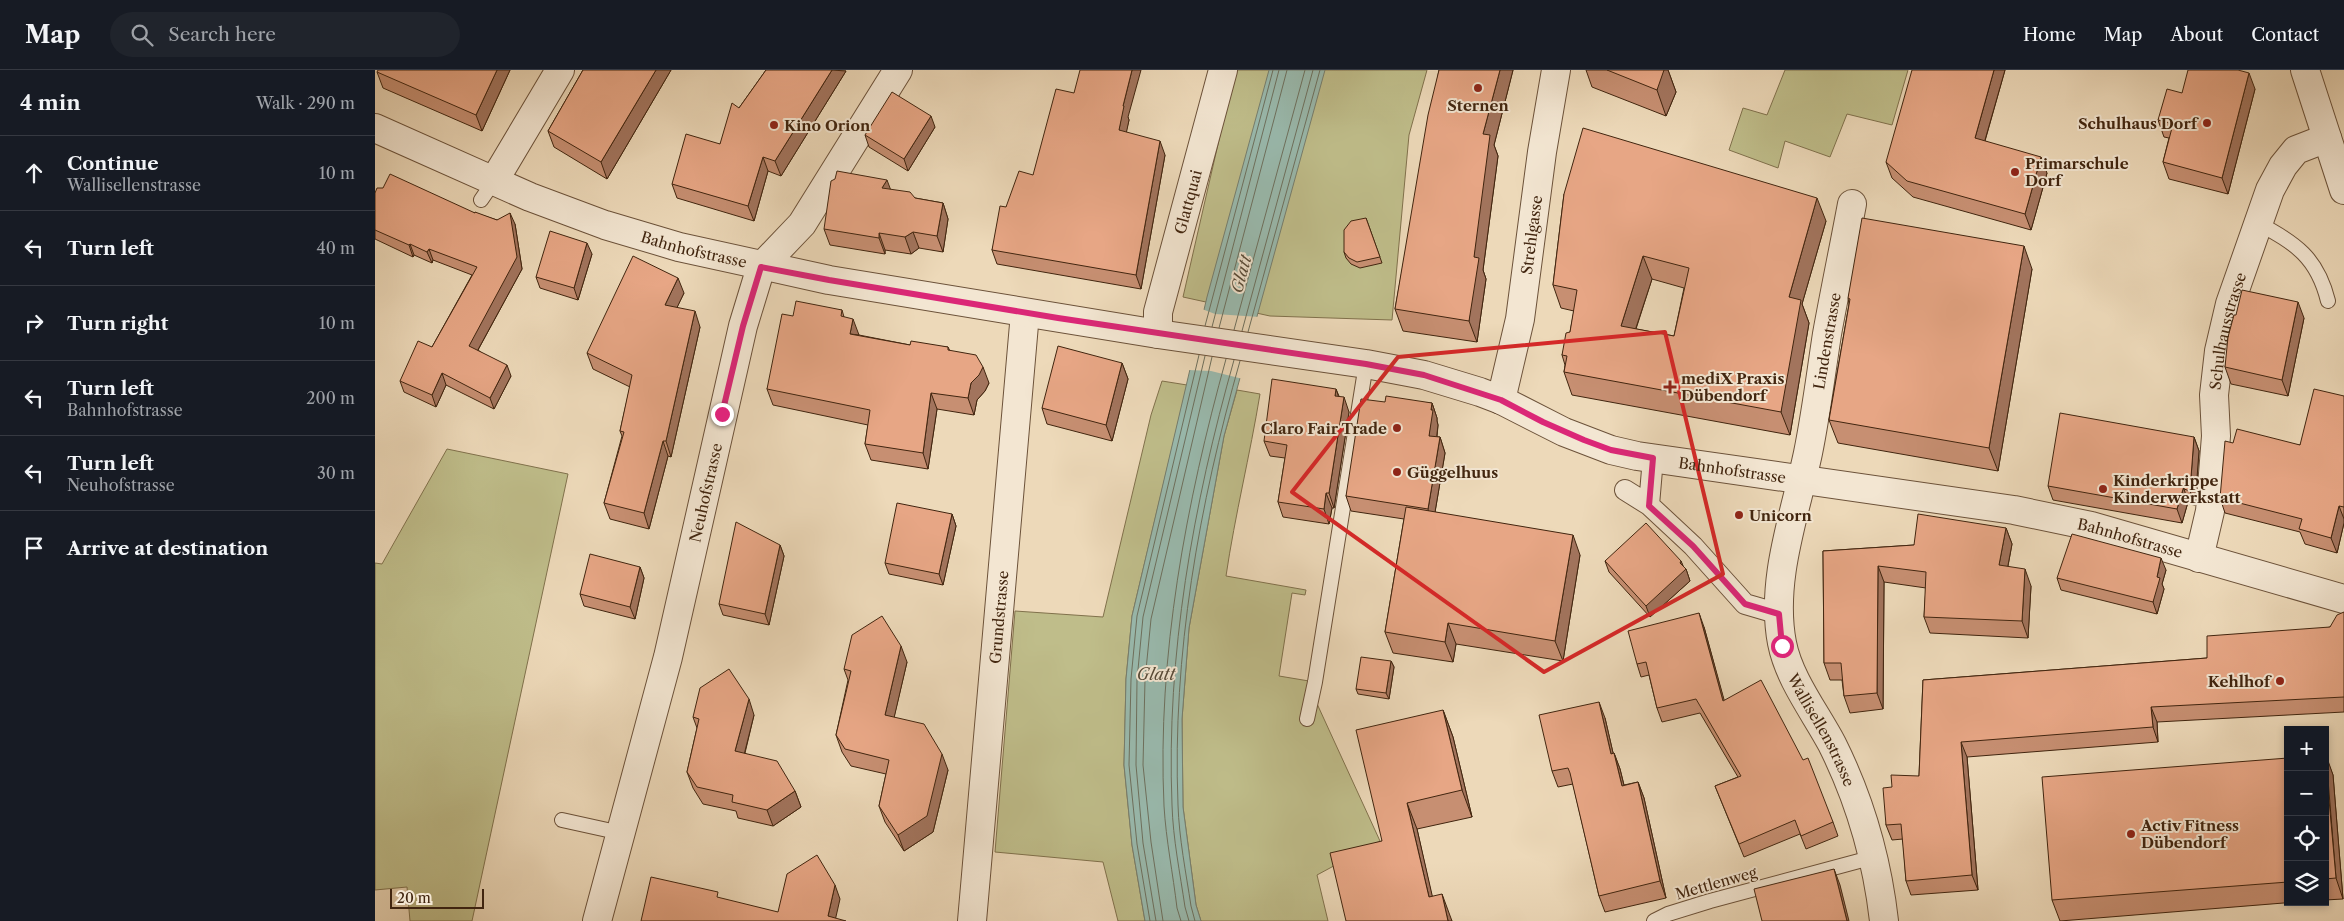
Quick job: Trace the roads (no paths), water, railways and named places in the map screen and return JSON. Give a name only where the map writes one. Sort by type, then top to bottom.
[{"type":"street","points":[[488,191],[560,70]]},
{"type":"street","name":"Neuhofstrasse","points":[[597,921],[668,657],[739,344],[761,267],[803,224],[899,70]]},
{"type":"street","name":"Glattquai","points":[[1166,335],[1158,312],[1223,70]]},
{"type":"street","name":"Strehlgasse","points":[[1501,400],[1520,319],[1543,143],[1556,70]]},
{"type":"street","points":[[2305,70],[2344,190]]},
{"type":"street","name":"Bahnhofstrasse","points":[[375,128],[488,191],[530,197],[605,226],[679,247],[761,267],[1025,313],[1366,364],[1442,380],[1501,400],[1543,422],[1611,450],[1653,458],[2014,510],[2091,526],[2344,599]]},
{"type":"street","name":"Schulhausstrasse","points":[[2199,558],[2210,511],[2215,436],[2214,395],[2219,351],[2230,304],[2270,190],[2283,166],[2296,150],[2327,138]]},
{"type":"street","name":"Lindenstrasse","points":[[1802,479],[1852,204]]},
{"type":"street","name":"Grundstrasse","points":[[972,921],[1025,313]]},
{"type":"street","points":[[1649,506],[1653,458]]},
{"type":"street","name":"Wallisellenstrasse","points":[[1802,479],[1783,563],[1779,614],[1782,646],[1849,781],[1874,857],[1884,921]]},
{"type":"street","points":[[1625,490],[1649,506],[1693,546],[1745,604],[1779,614]]},
{"type":"lane","points":[[2258,223],[2290,240],[2306,254],[2323,280],[2328,301]]},
{"type":"lane","points":[[1307,719],[1313,695],[1366,364]]},
{"type":"lane","points":[[562,820],[621,833]]},
{"type":"lane","name":"Mettlenweg","points":[[1654,921],[1703,903],[1874,857]]},
{"type":"water","name":"Glatt","points":[[1269,70],[1325,70],[1224,436],[1189,628],[1182,719],[1183,807],[1196,905],[1201,921],[1145,921],[1132,845],[1124,765],[1126,679],[1132,616],[1207,297]]},
{"type":"place","name":"Sternen","points":[[1478,88]]},
{"type":"place","name":"Schulhaus Dorf","points":[[2207,123]]},
{"type":"place","name":"Kino Orion","points":[[774,125]]},
{"type":"place","name":"Primarschule Dorf","points":[[2015,172]]},
{"type":"place","name":"mediX Praxis Dübendorf","points":[[1670,387]]},
{"type":"place","name":"Claro Fair Trade","points":[[1397,428]]},
{"type":"place","name":"Güggelhuus","points":[[1397,472]]},
{"type":"place","name":"Kinderkrippe Kinderwerkstatt","points":[[2103,489]]},
{"type":"place","name":"Unicorn","points":[[1739,515]]},
{"type":"place","name":"Kehlhof","points":[[2280,681]]},
{"type":"place","name":"Activ Fitness Dübendorf","points":[[2131,834]]}]
